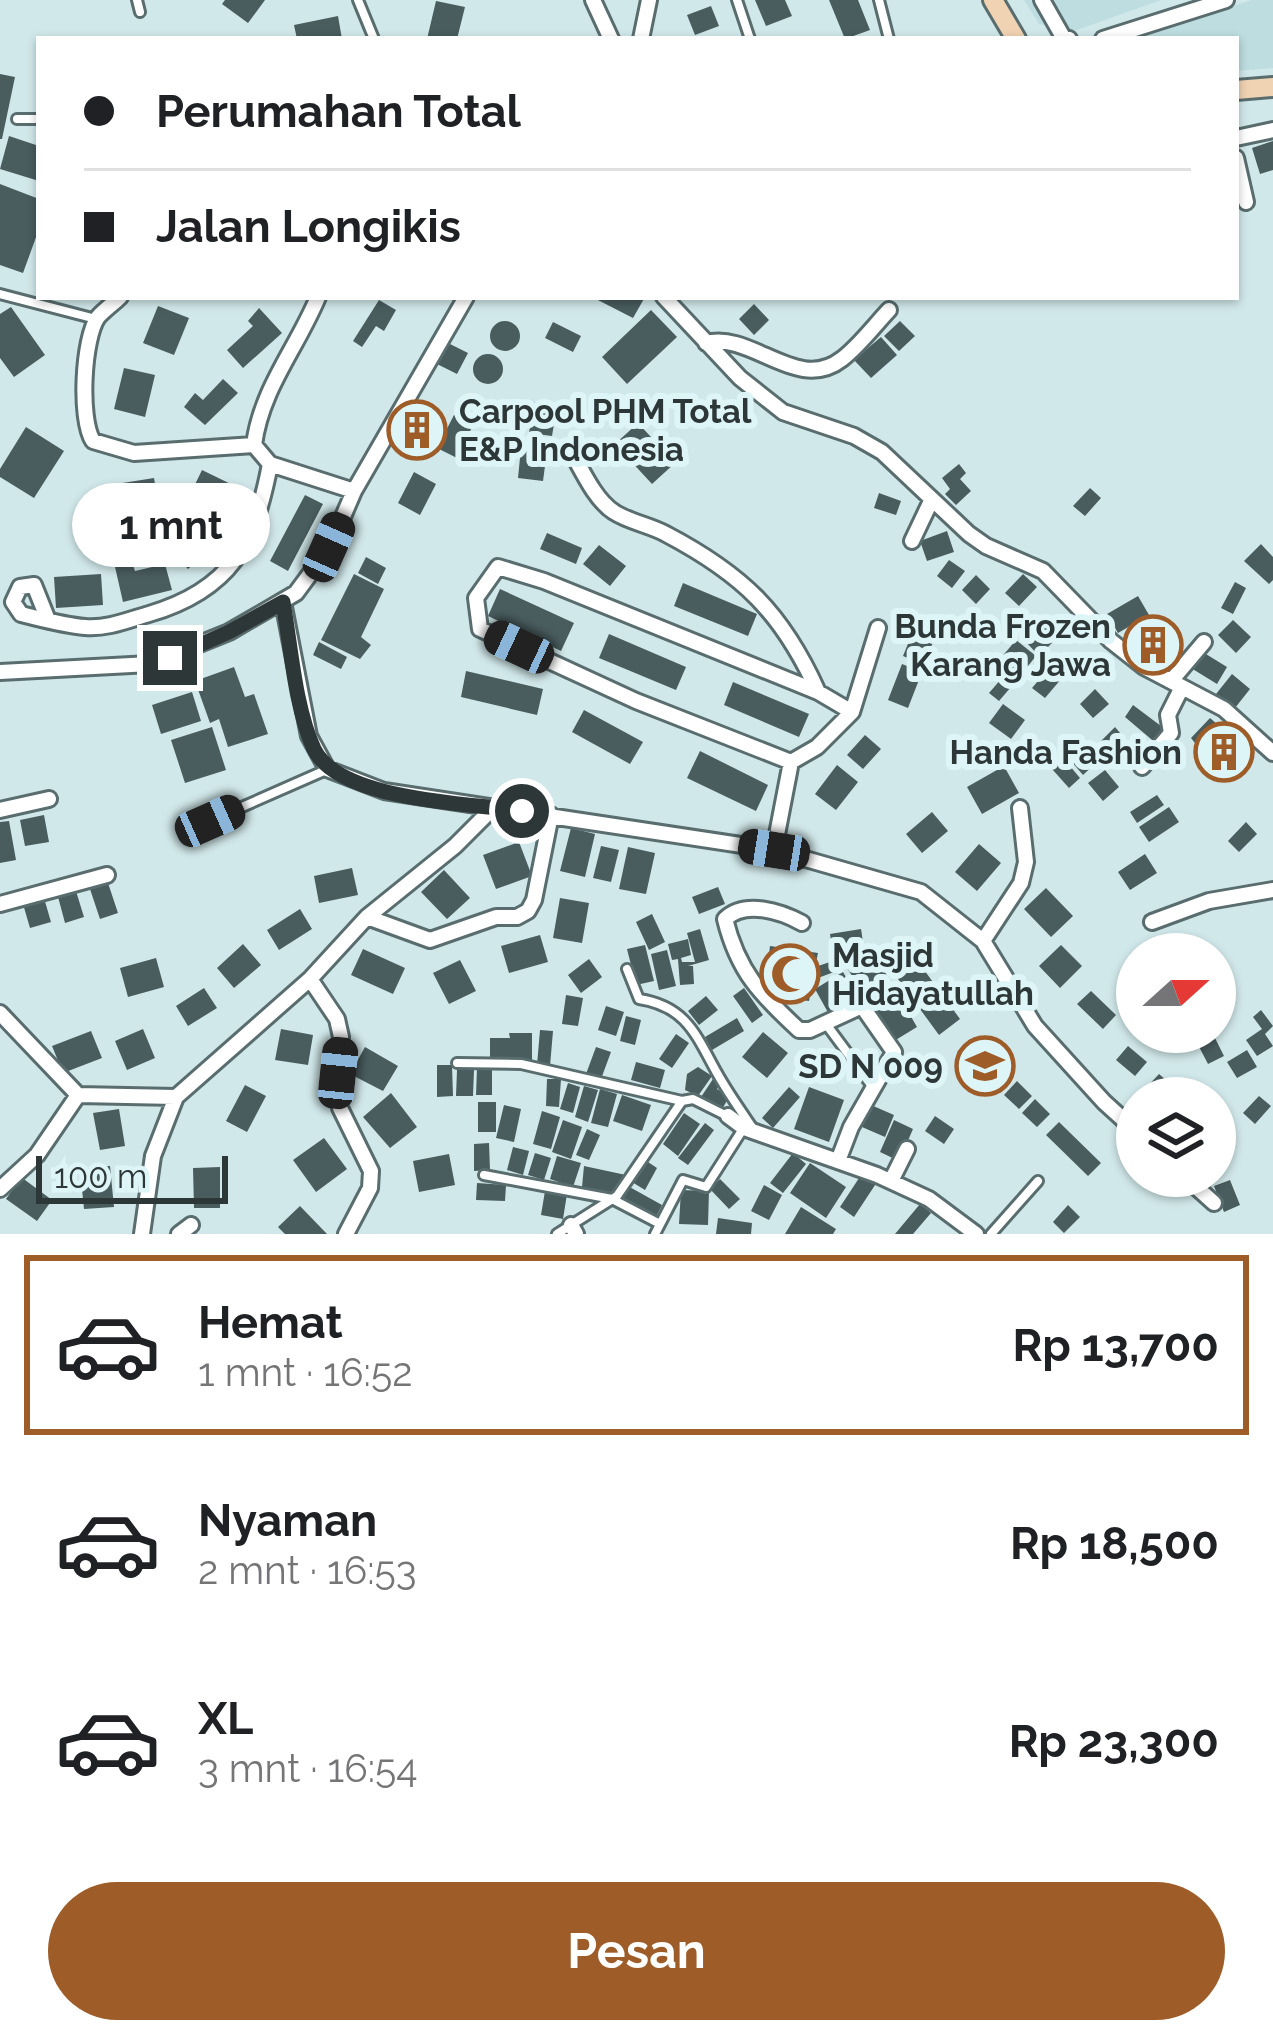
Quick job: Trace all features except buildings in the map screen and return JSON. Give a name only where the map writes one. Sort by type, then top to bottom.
[{"type":"main road","points":[[993,0],[1014,36]]},
{"type":"main road","points":[[1239,90],[1273,87]]},
{"type":"street","points":[[593,0],[610,36]]},
{"type":"street","points":[[642,36],[649,0]]},
{"type":"street","points":[[1042,0],[1062,36]]},
{"type":"street","points":[[1112,36],[1226,0]]},
{"type":"street","points":[[1239,137],[1273,130]]},
{"type":"street","points":[[1239,171],[1246,202]]},
{"type":"street","points":[[117,300],[96,319],[82,419],[93,441],[134,453],[254,445]]},
{"type":"street","points":[[254,445],[271,385],[317,300]]},
{"type":"street","points":[[1,671],[150,664],[229,632],[296,593],[319,564],[354,491],[464,300]]},
{"type":"street","points":[[667,300],[740,378],[783,412],[854,436],[881,452],[986,546],[1042,571],[1111,641],[1144,667],[1224,709],[1273,753]]},
{"type":"street","points":[[706,343],[730,340],[796,368],[824,368],[840,361],[889,310]]},
{"type":"street","points":[[254,445],[270,464],[354,491]]},
{"type":"street","points":[[571,451],[612,512],[655,528],[737,576],[767,608],[818,692]]},
{"type":"street","points":[[48,620],[90,628],[116,624],[166,609],[226,575],[263,497],[270,464]]},
{"type":"street","points":[[913,541],[931,501]]},
{"type":"street","points":[[791,762],[636,700],[480,629],[476,598],[498,567],[544,581],[818,692],[852,712]]},
{"type":"street","points":[[283,602],[303,715],[327,769],[384,790],[774,850],[921,892],[983,941],[1036,1026],[1116,1113]]},
{"type":"street","points":[[774,850],[791,762],[817,747],[852,712],[878,628]]},
{"type":"street","points":[[1142,767],[1171,733],[1168,715],[1177,684],[1204,642]]},
{"type":"street","points":[[0,810],[49,799]]},
{"type":"street","points":[[142,1234],[153,1156],[176,1097],[310,980],[367,917],[455,846],[494,807]]},
{"type":"street","points":[[983,941],[1021,883],[1026,862],[1020,808]]},
{"type":"street","points":[[367,917],[430,940],[528,911],[551,815]]},
{"type":"street","points":[[0,904],[107,875]]},
{"type":"street","points":[[1152,922],[1209,901],[1273,890]]},
{"type":"street","points":[[802,922],[785,913],[751,909],[737,909],[725,919],[733,946],[758,991],[800,1030],[810,1030],[856,1006],[865,1008],[894,1053],[872,1086],[838,1161]]},
{"type":"street","points":[[310,980],[337,1019],[340,1108],[371,1171],[370,1188],[346,1234]]},
{"type":"street","points":[[0,1013],[78,1095],[176,1097]]},
{"type":"street","points":[[0,1189],[37,1155],[78,1095]]},
{"type":"street","points":[[728,1116],[749,1129],[891,1181],[928,1199],[976,1234]]},
{"type":"street","points":[[891,1181],[907,1149]]},
{"type":"street","points":[[1207,1197],[1214,1203]]},
{"type":"lane","points":[[137,0],[140,12]]},
{"type":"lane","points":[[737,0],[749,36]]},
{"type":"lane","points":[[879,0],[888,36]]},
{"type":"lane","points":[[361,2],[373,36]]},
{"type":"lane","points":[[17,119],[36,118]]},
{"type":"lane","points":[[0,294],[96,319]]},
{"type":"lane","points":[[210,821],[327,769]]},
{"type":"lane","points":[[484,1175],[612,1199],[658,1229],[683,1180],[706,1187],[749,1129],[698,1033],[681,1014],[638,999],[627,969]]},
{"type":"lane","points":[[825,1022],[872,1086]]},
{"type":"lane","points":[[457,1064],[521,1064],[682,1101],[693,1099],[728,1116]]},
{"type":"lane","points":[[568,1231],[612,1199],[682,1101]]},
{"type":"lane","points":[[991,1234],[1038,1181]]},
{"type":"shaded area","points":[[1024,0],[1161,0],[1074,31],[1039,24]]},
{"type":"shaded area","points":[[1252,0],[1273,0],[1273,68],[1239,71],[1239,36],[1137,36]]},
{"type":"place","name":"Carpool PHM Total E&P Indonesia","points":[[417,430]]},
{"type":"place","name":"Bunda Frozen Karang Jawa","points":[[1153,645]]},
{"type":"place","name":"Handa Fashion","points":[[1224,752]]},
{"type":"place","name":"Masjid Hidayatullah","points":[[790,974]]},
{"type":"place","name":"SD N 009","points":[[985,1066]]},
{"type":"route","points":[[170,658],[283,602],[303,715],[327,769],[384,790],[522,811]]}]
